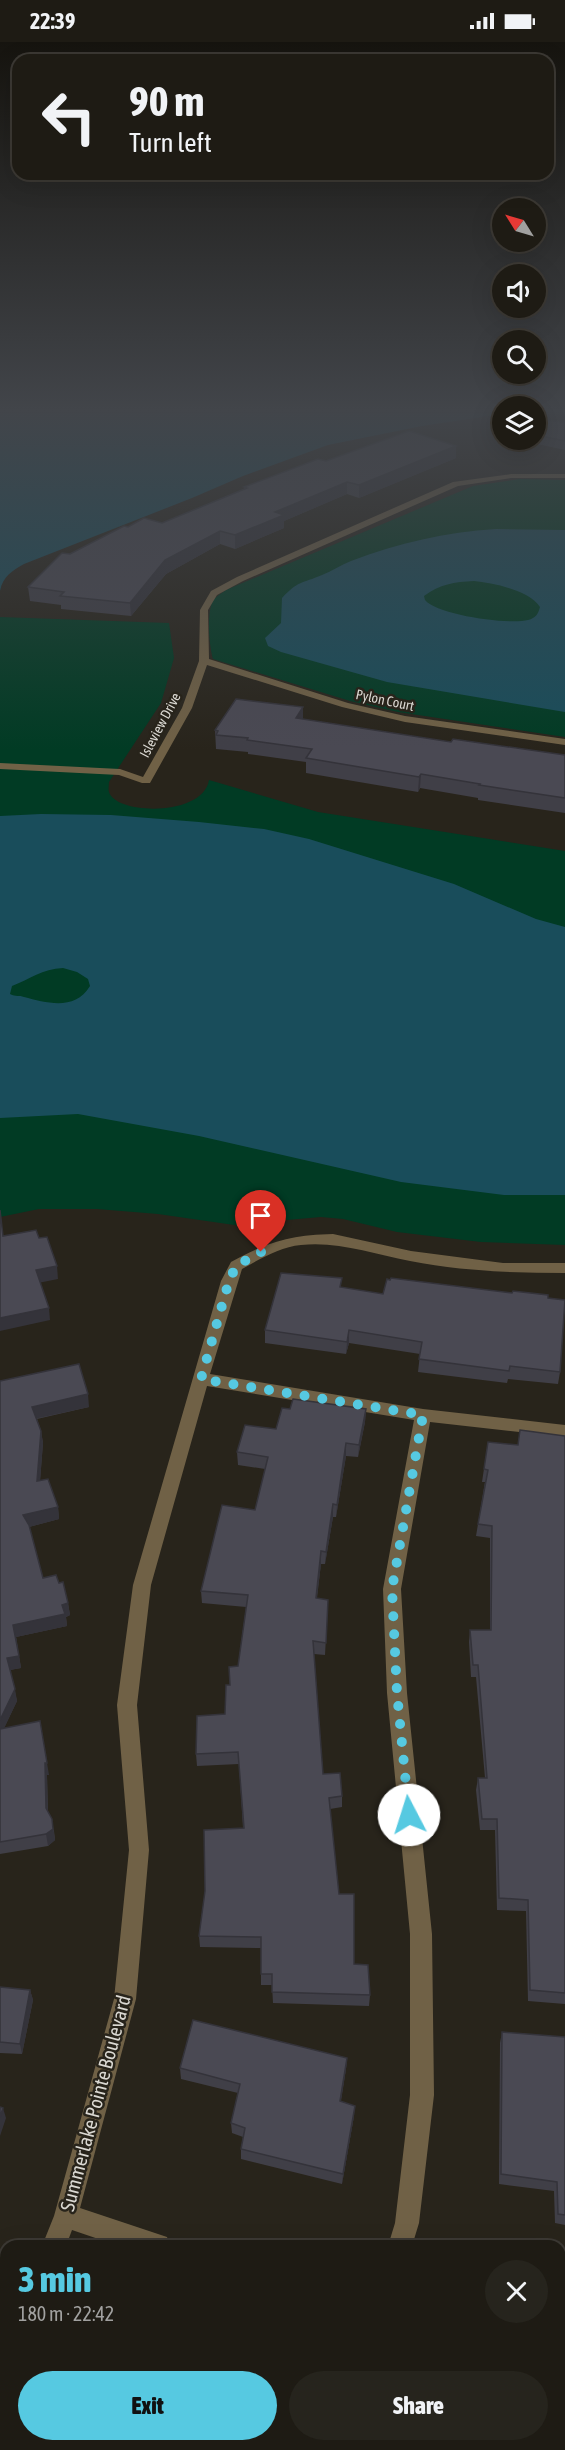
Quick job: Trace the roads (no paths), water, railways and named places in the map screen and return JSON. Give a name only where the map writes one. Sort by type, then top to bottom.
[{"type":"street","name":"Isleview Drive","points":[[0,766],[120,772],[146,781],[187,708],[204,661],[204,610],[214,593],[240,579],[362,525]]},
{"type":"street","name":"Pylon Court","points":[[204,661],[345,705],[405,719],[565,742]]},
{"type":"street","name":"Summerlake Pointe Boulevard","points":[[56,2240],[66,2216],[125,1999],[139,1850],[127,1705],[142,1585],[229,1281],[236,1266],[261,1252],[298,1240],[333,1239],[411,1256],[503,1268],[565,1268]]},
{"type":"street","points":[[201,1379],[423,1415],[565,1431]]},
{"type":"street","points":[[402,2240],[407,2223],[422,2095],[421,1934],[397,1693],[392,1589],[423,1415]]},
{"type":"street","points":[[66,2216],[140,2240]]},
{"type":"water","points":[[0,525],[122,525],[24,564],[12,572],[1,586],[0,591]]},
{"type":"water","points":[[477,530],[565,530],[565,712],[387,682],[281,652],[268,646],[265,638],[281,623],[282,598],[297,585],[351,561],[387,549],[422,539]],"holes":[[[474,581],[510,588],[528,596],[540,607],[537,614],[528,620],[490,620],[443,610],[425,600],[424,596],[442,586]]]},
{"type":"water","points":[[111,815],[264,829],[309,839],[454,884],[536,919],[565,927],[565,1195],[504,1195],[401,1182],[199,1136],[78,1114],[0,1118],[0,816]],"holes":[[[63,968],[77,972],[88,979],[90,986],[84,994],[69,1002],[51,1003],[10,994],[12,986],[42,972]]]}]
